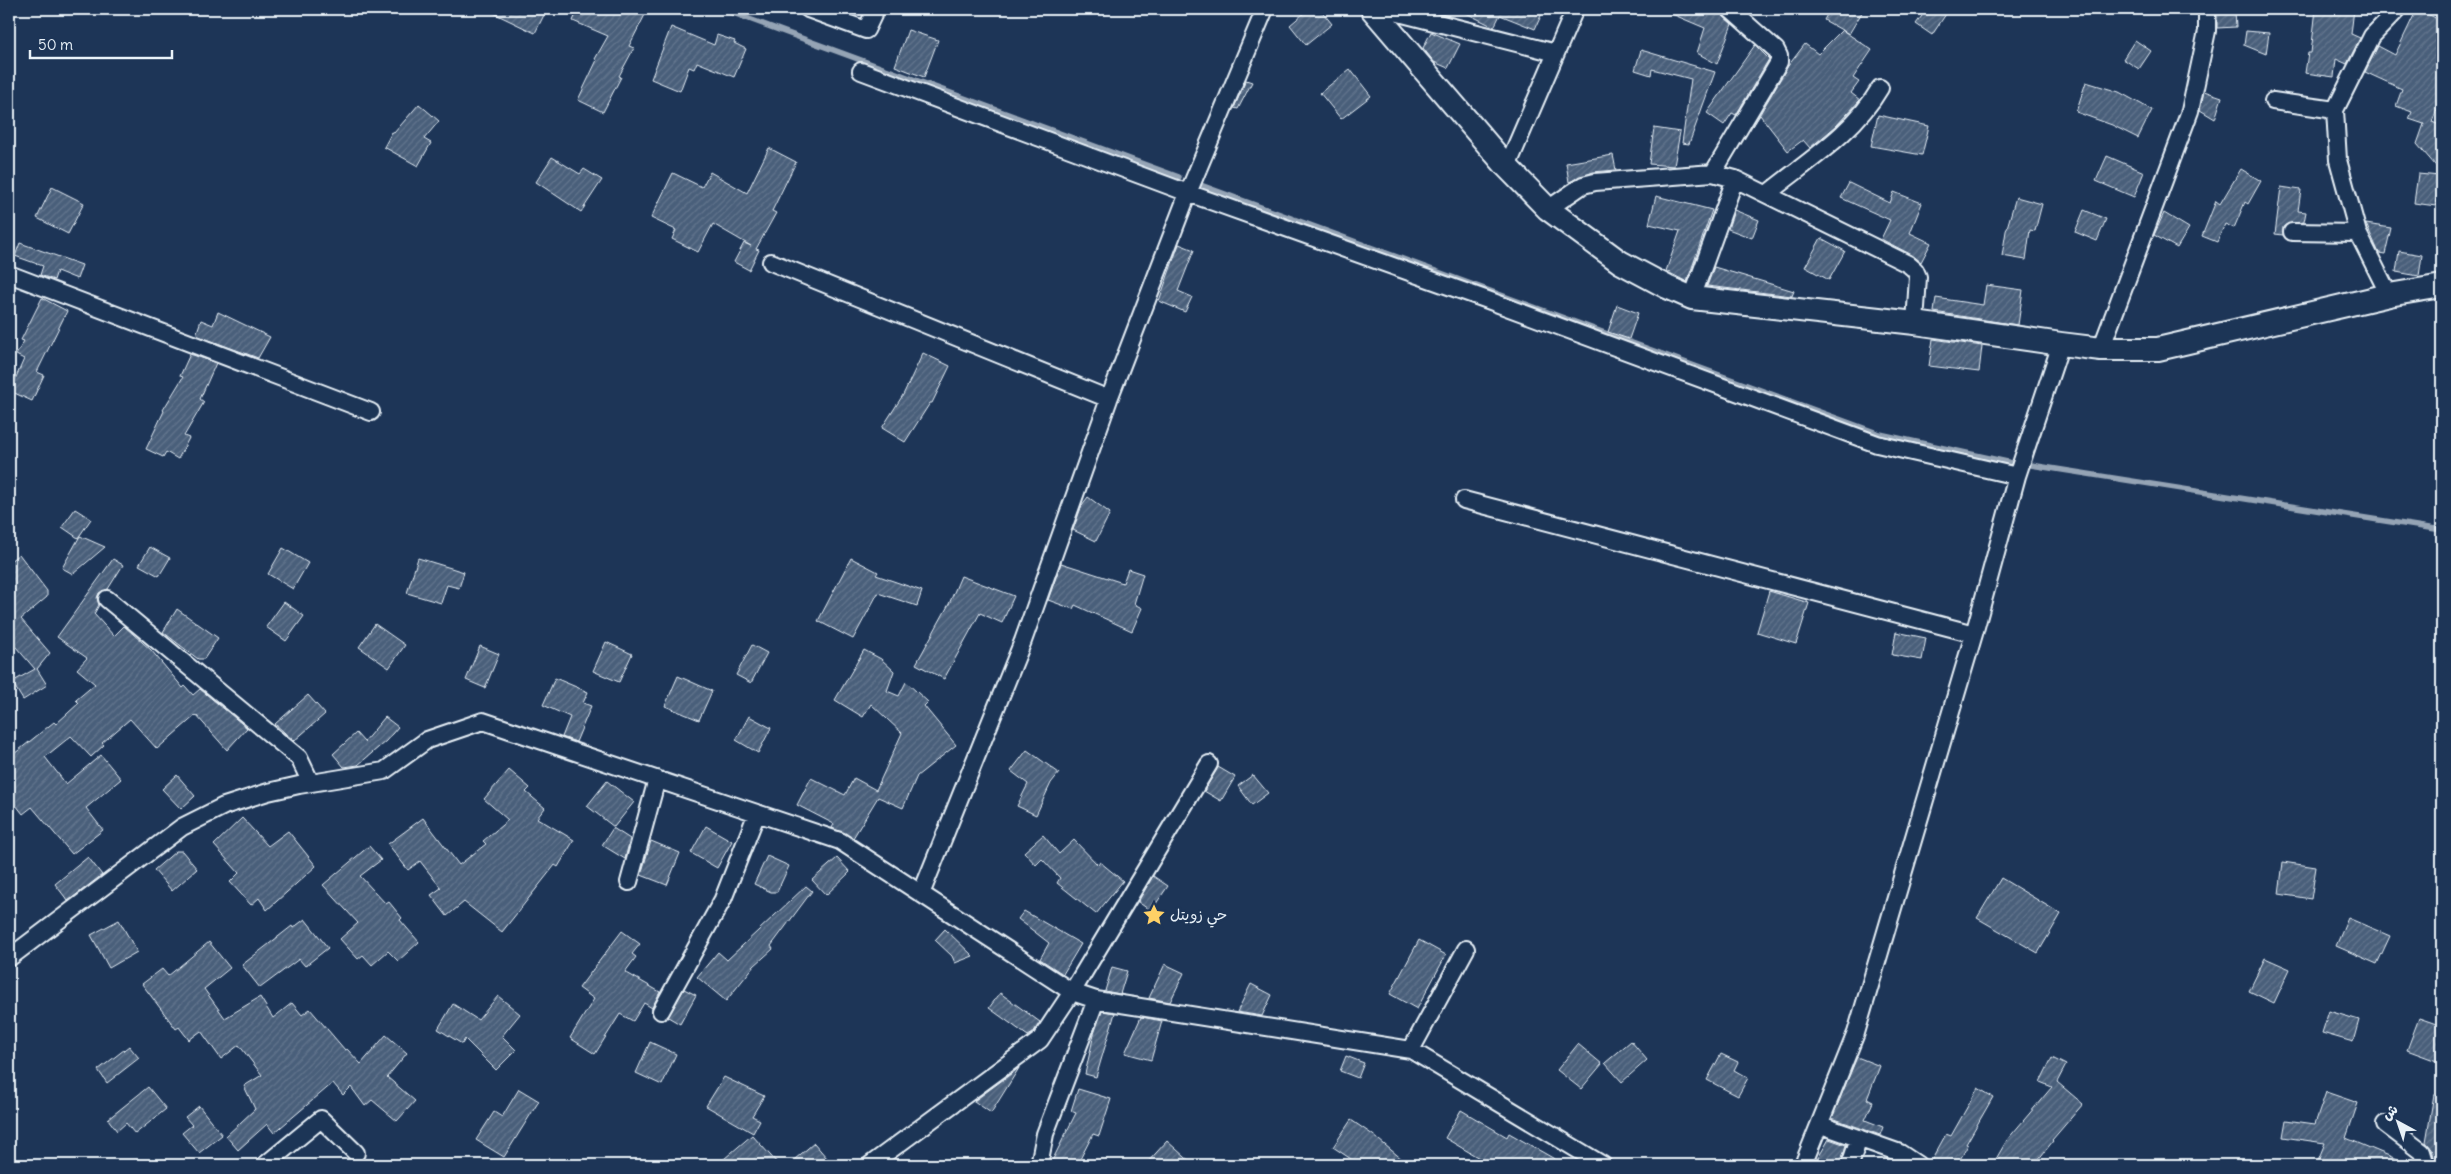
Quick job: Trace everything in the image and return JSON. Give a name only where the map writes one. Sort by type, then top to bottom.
[{"type":"street","points":[[808,9],[866,30],[876,9]]},
{"type":"street","points":[[921,894],[1023,641],[1109,399],[1188,193],[1265,9]]},
{"type":"street","points":[[1372,9],[1507,167],[1548,209],[1620,262],[1692,298],[1914,323],[2101,349],[2158,349],[2389,296],[2442,286]]},
{"type":"street","points":[[1384,9],[1556,53]]},
{"type":"street","points":[[1507,167],[1575,9]]},
{"type":"street","points":[[1713,174],[1779,62],[1780,56],[1776,50],[1730,9]]},
{"type":"street","points":[[2101,349],[2190,111],[2207,30],[2206,9]]},
{"type":"street","points":[[2389,296],[2358,233],[2338,160],[2335,110],[2372,36],[2398,9]]},
{"type":"street","points":[[861,71],[1188,193],[1486,299],[1877,444],[2017,476]]},
{"type":"street","points":[[1767,194],[1850,126],[1866,110],[1880,88]]},
{"type":"street","points":[[2272,101],[2335,110]]},
{"type":"street","points":[[1548,209],[1573,191],[1589,184],[1713,174],[1736,179],[1908,264],[1915,270],[1918,277],[1914,323]]},
{"type":"street","points":[[1692,298],[1736,179]]},
{"type":"street","points":[[2292,232],[2358,233]]},
{"type":"street","points":[[771,262],[1109,399]]},
{"type":"street","points":[[9,274],[371,412]]},
{"type":"street","points":[[1803,1165],[1821,1125],[1856,1033],[1974,634],[2017,476],[2061,344]]},
{"type":"street","points":[[1464,500],[1974,634]]},
{"type":"street","points":[[107,599],[299,758],[310,783]]},
{"type":"street","points":[[9,958],[182,827],[224,806],[268,792],[384,771],[427,740],[483,721],[840,841],[1072,992],[1096,1000],[1411,1050],[1603,1165]]},
{"type":"street","points":[[870,1165],[1040,1040],[1072,992],[1209,764]]},
{"type":"street","points":[[629,882],[657,779]]},
{"type":"street","points":[[661,1011],[723,899],[757,813]]},
{"type":"street","points":[[1411,1050],[1466,950]]},
{"type":"street","points":[[1038,1165],[1045,1134],[1096,1000]]},
{"type":"street","points":[[265,1165],[321,1119],[356,1153]]},
{"type":"street","points":[[2385,1124],[2422,1152],[2426,1165]]},
{"type":"street","points":[[1821,1125],[1900,1153],[1918,1165]]},
{"type":"street","points":[[1850,1165],[1859,1138]]},
{"type":"building","points":[[485,9],[547,9],[535,33]]},
{"type":"building","points":[[578,9],[648,9],[629,46],[634,48],[603,112],[578,100],[597,60],[595,59],[608,36],[573,21]]},
{"type":"building","points":[[1309,9],[1320,9],[1332,24],[1306,45],[1290,25]]},
{"type":"building","points":[[1458,9],[1544,9],[1535,29],[1500,15],[1494,27]]},
{"type":"building","points":[[1660,9],[1720,9],[1723,16],[1732,24],[1717,64],[1697,53],[1705,28]]},
{"type":"building","points":[[1830,9],[1864,9],[1849,34],[1824,20]]},
{"type":"building","points":[[1927,9],[1937,9],[1946,14],[1932,35],[1916,24]]},
{"type":"building","points":[[2316,9],[2354,9],[2351,34],[2360,38],[2347,64],[2336,59],[2334,77],[2305,73],[2308,53],[2311,53]]},
{"type":"building","points":[[2417,9],[2442,21],[2442,96],[2432,122],[2442,126],[2442,173],[2417,144],[2424,124],[2409,119],[2412,112],[2396,106],[2402,89],[2365,72],[2378,46],[2395,55]]},
{"type":"building","points":[[2235,11],[2236,27],[2217,28],[2217,12]]},
{"type":"building","points":[[671,27],[714,45],[717,35],[735,41],[734,43],[746,49],[734,77],[697,62],[694,69],[689,67],[680,91],[651,79]]},
{"type":"building","points":[[908,30],[938,40],[924,77],[895,66]]},
{"type":"building","points":[[1842,30],[1872,50],[1853,78],[1859,82],[1851,93],[1860,100],[1836,126],[1810,148],[1803,140],[1788,151],[1760,115],[1753,126],[1788,66],[1805,44],[1818,54]]},
{"type":"building","points":[[2246,31],[2269,33],[2266,54],[2244,45]]},
{"type":"building","points":[[1431,32],[1460,44],[1448,68],[1434,62],[1423,48]]},
{"type":"building","points":[[2135,40],[2151,51],[2139,69],[2123,59]]},
{"type":"building","points":[[1755,45],[1769,59],[1736,115],[1732,113],[1724,125],[1707,113]]},
{"type":"building","points":[[1641,50],[1715,72],[1689,144],[1682,143],[1691,79],[1652,69],[1651,75],[1635,70]]},
{"type":"building","points":[[1350,69],[1371,96],[1341,119],[1320,93]]},
{"type":"building","points":[[1246,80],[1252,82],[1238,109],[1234,108]]},
{"type":"building","points":[[2086,82],[2119,92],[2152,110],[2138,138],[2112,125],[2076,112]]},
{"type":"building","points":[[2204,91],[2222,97],[2215,119],[2200,110]]},
{"type":"building","points":[[419,104],[439,121],[424,139],[431,143],[418,166],[384,147],[392,132],[394,133]]},
{"type":"building","points":[[1878,115],[1929,126],[1922,155],[1871,146]]},
{"type":"building","points":[[1654,128],[1680,132],[1674,166],[1649,164]]},
{"type":"building","points":[[769,148],[796,162],[772,211],[776,213],[756,249],[759,250],[749,270],[734,262],[744,243],[751,246],[713,224],[698,252],[672,239],[676,230],[651,218],[673,173],[702,187],[710,172],[747,193]]},
{"type":"building","points":[[1613,155],[1616,170],[1593,172],[1569,182],[1566,163]]},
{"type":"building","points":[[2107,156],[2144,172],[2134,197],[2096,181]]},
{"type":"building","points":[[552,157],[580,174],[584,169],[602,180],[581,212],[536,182]]},
{"type":"building","points":[[2241,169],[2261,181],[2248,204],[2245,202],[2234,228],[2225,224],[2217,242],[2202,236],[2216,201],[2220,204]]},
{"type":"building","points":[[2418,174],[2440,176],[2436,206],[2414,203]]},
{"type":"building","points":[[1849,183],[1890,203],[1894,192],[1922,203],[1910,233],[1931,243],[1921,262],[1912,255],[1881,239],[1890,220],[1841,198]]},
{"type":"building","points":[[52,187],[84,203],[68,234],[37,218]]},
{"type":"building","points":[[2281,187],[2301,190],[2298,211],[2306,212],[2304,222],[2287,224],[2283,227],[2283,235],[2275,234]]},
{"type":"building","points":[[1656,196],[1712,210],[1687,282],[1666,271],[1680,231],[1649,224]]},
{"type":"building","points":[[2016,197],[2042,204],[2035,231],[2030,230],[2026,260],[2002,256],[2006,231]]},
{"type":"building","points":[[1734,210],[1759,220],[1752,238],[1728,229]]},
{"type":"building","points":[[2084,210],[2106,219],[2097,241],[2075,232]]},
{"type":"building","points":[[2164,213],[2189,228],[2177,248],[2154,235]]},
{"type":"building","points":[[2366,224],[2391,228],[2385,254],[2379,253]]},
{"type":"building","points":[[1821,238],[1845,251],[1829,280],[1805,267]]},
{"type":"building","points":[[20,243],[82,265],[77,279],[57,271],[54,280],[40,275],[43,266],[15,256]]},
{"type":"building","points":[[1179,244],[1194,250],[1178,291],[1192,297],[1185,312],[1159,301]]},
{"type":"building","points":[[2399,251],[2422,255],[2419,276],[2396,272]]},
{"type":"building","points":[[1714,267],[1794,291],[1792,296],[1707,286]]},
{"type":"building","points":[[1986,285],[2023,290],[2018,325],[1934,312],[1936,298],[1983,305]]},
{"type":"building","points":[[42,298],[67,311],[37,372],[44,375],[32,401],[10,391],[24,359],[16,355],[24,341],[21,340]]},
{"type":"building","points":[[1617,305],[1638,313],[1629,339],[1608,332]]},
{"type":"building","points":[[218,312],[270,337],[258,358],[196,335],[201,320],[213,325]]},
{"type":"building","points":[[1933,339],[1982,346],[1979,372],[1929,366]]},
{"type":"building","points":[[923,353],[950,366],[932,403],[930,403],[905,442],[882,428],[903,395]]},
{"type":"building","points":[[190,354],[216,363],[200,399],[204,402],[184,436],[189,438],[178,459],[166,452],[163,457],[146,449],[163,410],[183,377],[180,376]]},
{"type":"building","points":[[1088,497],[1110,513],[1096,541],[1073,530],[1082,505]]},
{"type":"building","points":[[75,509],[91,519],[78,538],[62,527]]},
{"type":"building","points":[[80,536],[105,547],[73,574],[62,568]]},
{"type":"building","points":[[150,547],[170,558],[159,576],[139,565]]},
{"type":"building","points":[[283,548],[308,563],[293,589],[268,574]]},
{"type":"building","points":[[19,554],[47,591],[47,597],[21,619],[50,653],[37,669],[47,685],[23,700],[12,682],[35,669],[9,639],[9,562]]},
{"type":"building","points":[[418,558],[464,572],[459,588],[447,585],[441,603],[407,593]]},
{"type":"building","points":[[851,558],[878,572],[876,575],[922,591],[917,606],[878,593],[853,639],[818,621]]},
{"type":"building","points":[[113,559],[123,565],[108,589],[99,593],[97,598],[99,605],[94,614],[114,636],[124,626],[151,650],[183,688],[185,686],[193,695],[200,689],[247,728],[227,750],[196,715],[157,749],[130,719],[102,743],[104,745],[91,757],[71,736],[45,757],[66,784],[101,755],[121,779],[86,808],[103,830],[72,854],[32,807],[23,814],[9,796],[9,758],[54,722],[56,724],[79,703],[76,700],[95,684],[77,669],[87,658],[57,637]]},
{"type":"building","points":[[1061,563],[1123,583],[1128,569],[1143,574],[1134,604],[1142,608],[1132,631],[1075,605],[1073,609],[1048,600]]},
{"type":"building","points":[[961,576],[1014,596],[1002,623],[980,613],[944,679],[916,664],[949,604]]},
{"type":"building","points":[[1769,591],[1809,603],[1796,644],[1757,632]]},
{"type":"building","points":[[284,602],[304,616],[286,641],[266,627]]},
{"type":"building","points":[[177,609],[218,638],[204,659],[198,659],[163,632]]},
{"type":"building","points":[[375,624],[405,645],[389,668],[359,647]]},
{"type":"building","points":[[1896,632],[1926,638],[1922,660],[1892,655]]},
{"type":"building","points":[[606,642],[632,654],[619,682],[593,671]]},
{"type":"building","points":[[752,645],[767,653],[751,683],[736,675]]},
{"type":"building","points":[[480,646],[499,654],[485,688],[466,680]]},
{"type":"building","points":[[864,650],[881,659],[894,671],[887,691],[899,696],[906,682],[928,702],[924,706],[956,745],[917,776],[903,808],[878,797],[853,838],[832,828],[834,824],[797,805],[811,778],[845,795],[854,778],[876,790],[902,733],[871,704],[863,717],[835,700]]},
{"type":"building","points":[[678,676],[712,691],[699,720],[665,706]]},
{"type":"building","points":[[555,678],[588,692],[583,703],[591,706],[576,742],[562,737],[570,717],[543,705]]},
{"type":"building","points":[[308,695],[325,714],[294,741],[275,724]]},
{"type":"building","points":[[749,716],[771,728],[758,753],[736,740]]},
{"type":"building","points":[[385,717],[398,727],[386,741],[358,765],[344,767],[333,754],[356,733],[364,742]]},
{"type":"building","points":[[1027,750],[1059,773],[1051,783],[1036,815],[1017,806],[1028,784],[1011,771]]},
{"type":"building","points":[[1218,767],[1235,777],[1221,801],[1204,791]]},
{"type":"building","points":[[509,770],[530,788],[526,792],[545,808],[537,818],[574,840],[558,867],[555,865],[502,932],[464,902],[447,916],[431,895],[441,888],[420,861],[408,870],[388,844],[423,818],[459,865],[486,844],[483,841],[508,820],[484,799]]},
{"type":"building","points":[[177,775],[195,796],[181,809],[162,789]]},
{"type":"building","points":[[1253,775],[1268,793],[1252,805],[1238,786]]},
{"type":"building","points":[[607,781],[634,802],[614,827],[587,806]]},
{"type":"building","points":[[242,818],[268,846],[288,831],[316,866],[267,910],[259,898],[251,905],[230,882],[239,873],[214,845]]},
{"type":"building","points":[[706,826],[732,841],[717,868],[691,853]]},
{"type":"building","points":[[613,828],[630,839],[625,859],[602,845]]},
{"type":"building","points":[[1043,835],[1059,854],[1074,840],[1098,865],[1100,862],[1123,881],[1096,914],[1057,883],[1060,878],[1042,859],[1036,865],[1024,852]]},
{"type":"building","points":[[651,841],[680,853],[667,885],[641,875]]},
{"type":"building","points":[[369,846],[381,860],[360,876],[386,904],[389,902],[402,918],[400,920],[419,942],[398,961],[388,951],[372,965],[363,955],[358,959],[340,939],[358,923],[323,885]]},
{"type":"building","points":[[176,851],[182,851],[197,869],[172,891],[154,870]]},
{"type":"building","points":[[767,856],[789,866],[777,892],[771,892],[754,884]]},
{"type":"building","points":[[88,857],[102,875],[68,901],[55,884]]},
{"type":"building","points":[[837,858],[850,872],[826,895],[812,880]]},
{"type":"building","points":[[2283,862],[2316,867],[2311,899],[2279,894]]},
{"type":"building","points":[[1153,876],[1168,886],[1151,911],[1138,902]]},
{"type":"building","points":[[2001,878],[2061,914],[2038,953],[1977,918]]},
{"type":"building","points":[[806,886],[812,891],[771,946],[773,949],[754,966],[726,1001],[697,977],[718,952],[727,960]]},
{"type":"building","points":[[1024,911],[1081,944],[1063,974],[1040,959],[1049,943],[1018,919]]},
{"type":"building","points":[[2348,918],[2390,936],[2377,964],[2336,946]]},
{"type":"building","points":[[305,919],[328,948],[305,966],[299,959],[260,988],[242,965],[292,926],[293,928]]},
{"type":"building","points":[[119,920],[137,952],[109,968],[91,935]]},
{"type":"building","points":[[945,929],[973,956],[955,963],[952,956],[935,940]]},
{"type":"building","points":[[622,931],[640,944],[632,954],[636,957],[625,972],[660,992],[652,1008],[644,1003],[633,1021],[620,1014],[595,1054],[570,1038],[594,999],[579,988]]},
{"type":"building","points":[[1419,940],[1446,955],[1417,1009],[1390,994]]},
{"type":"building","points":[[209,942],[230,968],[204,989],[225,1018],[260,997],[273,1018],[292,1003],[302,1015],[310,1009],[345,1050],[347,1049],[361,1064],[386,1035],[407,1053],[387,1077],[415,1101],[397,1121],[372,1100],[365,1106],[351,1087],[343,1095],[333,1083],[274,1133],[267,1124],[238,1150],[226,1136],[255,1109],[244,1086],[262,1075],[239,1045],[221,1059],[201,1031],[189,1040],[179,1027],[176,1029],[142,984],[162,969],[168,976]]},
{"type":"building","points":[[2265,958],[2290,969],[2274,1003],[2249,991]]},
{"type":"building","points":[[1165,964],[1184,973],[1170,1002],[1149,998]]},
{"type":"building","points":[[1112,967],[1127,971],[1120,994],[1105,991]]},
{"type":"building","points":[[1251,984],[1272,995],[1262,1016],[1237,1012]]},
{"type":"building","points":[[684,989],[696,995],[680,1024],[668,1017]]},
{"type":"building","points":[[1000,993],[1040,1022],[1033,1033],[1028,1036],[989,1008]]},
{"type":"building","points":[[498,996],[520,1014],[502,1036],[516,1050],[496,1070],[465,1039],[462,1044],[438,1029],[453,1004],[478,1020]]},
{"type":"building","points":[[1102,1011],[1115,1013],[1096,1077],[1085,1074],[1094,1034]]},
{"type":"building","points":[[2329,1011],[2359,1020],[2353,1042],[2322,1033]]},
{"type":"building","points":[[1141,1017],[1162,1021],[1151,1060],[1125,1053]]},
{"type":"building","points":[[2419,1018],[2442,1026],[2442,1063],[2407,1050]]},
{"type":"building","points":[[1631,1041],[1647,1060],[1622,1082],[1605,1063]]},
{"type":"building","points":[[650,1042],[676,1054],[662,1085],[636,1073]]},
{"type":"building","points":[[1578,1044],[1602,1064],[1581,1089],[1557,1070]]},
{"type":"building","points":[[129,1046],[139,1058],[107,1083],[98,1070]]},
{"type":"building","points":[[1721,1054],[1738,1062],[1734,1070],[1748,1078],[1738,1096],[1707,1080]]},
{"type":"building","points":[[1346,1056],[1364,1063],[1358,1078],[1340,1071]]},
{"type":"building","points":[[1857,1057],[1880,1066],[1867,1099],[1873,1102],[1865,1120],[1883,1127],[1880,1135],[1832,1118]]},
{"type":"building","points":[[2052,1058],[2066,1065],[2057,1082],[2083,1104],[2052,1140],[2034,1165],[2007,1165],[1996,1159],[2007,1140],[2052,1087],[2040,1082]]},
{"type":"building","points":[[1019,1068],[991,1113],[974,1101]]},
{"type":"building","points":[[724,1077],[764,1096],[752,1116],[760,1120],[753,1133],[706,1106]]},
{"type":"building","points":[[148,1087],[166,1109],[135,1134],[126,1123],[117,1131],[108,1119]]},
{"type":"building","points":[[1978,1088],[1993,1097],[1966,1144],[1968,1145],[1957,1165],[1929,1165],[1946,1134],[1951,1136]]},
{"type":"building","points":[[519,1089],[539,1101],[504,1157],[476,1140],[494,1112],[502,1117]]},
{"type":"building","points":[[1078,1089],[1111,1099],[1099,1136],[1093,1134],[1077,1165],[1050,1165],[1076,1113],[1071,1111]]},
{"type":"building","points":[[2326,1092],[2358,1103],[2346,1138],[2411,1165],[2316,1165],[2325,1143],[2283,1137],[2286,1120],[2315,1124]]},
{"type":"building","points":[[2434,1094],[2442,1095],[2442,1165],[2436,1165],[2432,1149],[2426,1142]]},
{"type":"building","points":[[199,1106],[222,1135],[199,1153],[182,1133],[192,1125],[185,1117]]},
{"type":"building","points":[[1461,1110],[1507,1137],[1509,1133],[1565,1165],[1491,1165],[1445,1138]]},
{"type":"building","points":[[1351,1120],[1373,1135],[1409,1165],[1360,1165],[1333,1147]]},
{"type":"building","points":[[752,1135],[779,1165],[717,1165]]},
{"type":"building","points":[[1829,1139],[1846,1145],[1840,1165],[1814,1165]]},
{"type":"building","points":[[1167,1141],[1194,1165],[1145,1165]]},
{"type":"building","points":[[814,1143],[833,1165],[788,1165]]},
{"type":"waterway","points":[[722,9],[1179,177]]},
{"type":"waterway","points":[[1198,184],[1880,434],[2012,463]]},
{"type":"waterway","points":[[2031,465],[2442,530]]},
{"type":"place","name":"حي زويتل","points":[[1154,915]]}]
